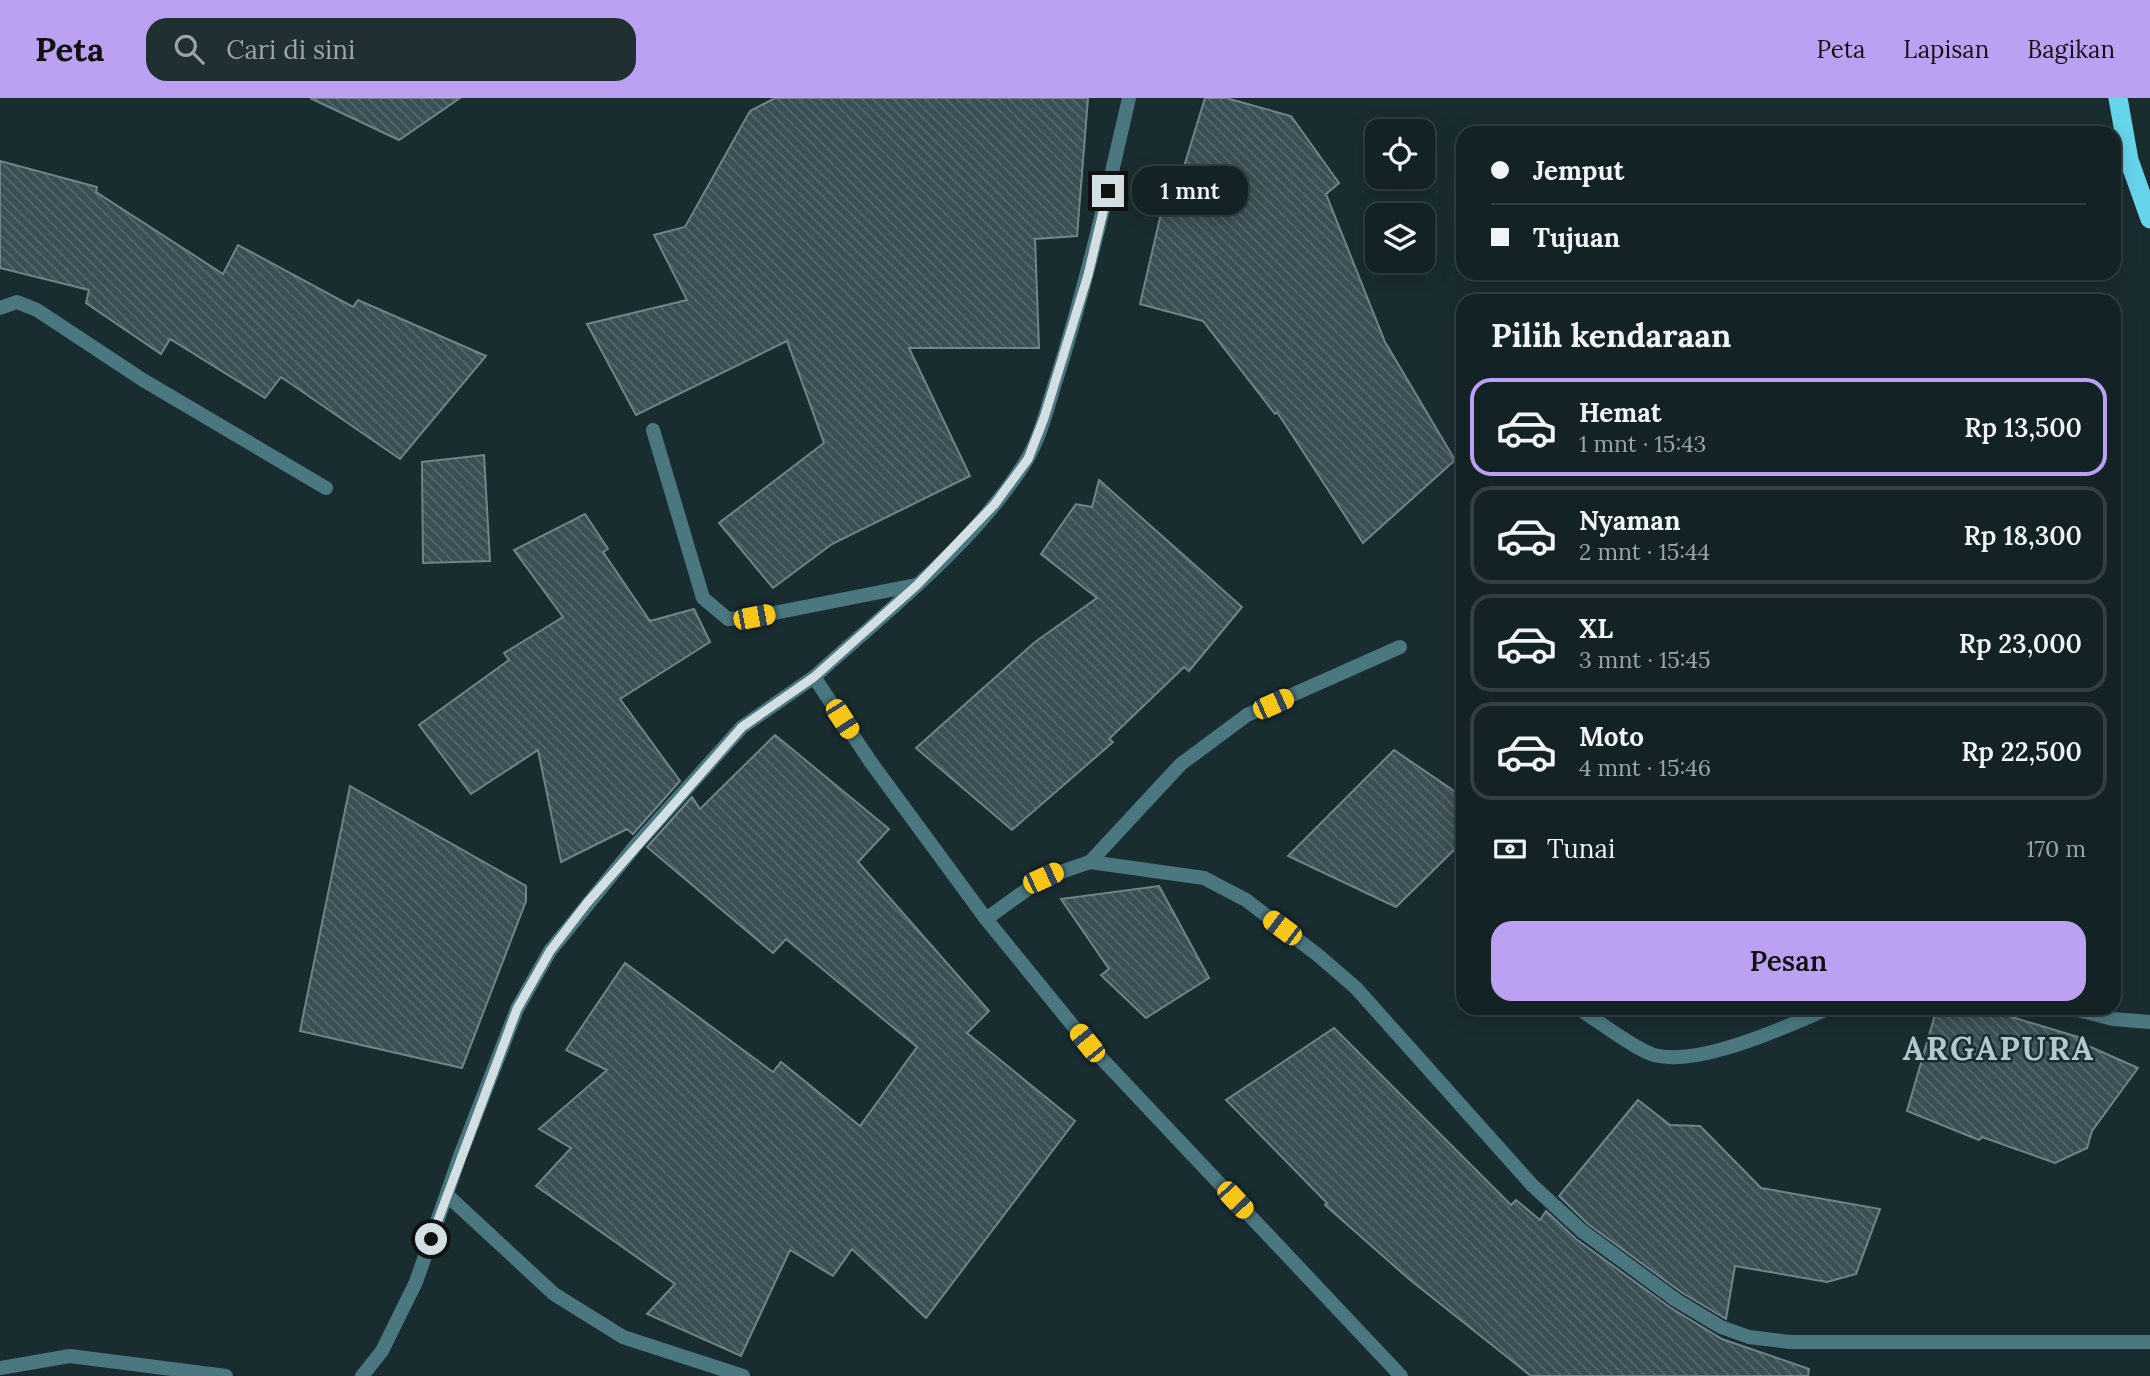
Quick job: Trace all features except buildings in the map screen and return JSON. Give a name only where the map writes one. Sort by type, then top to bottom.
[{"type":"highway","points":[[2118,98],[2129,160],[2150,219]]},
{"type":"street","points":[[362,1376],[383,1351],[416,1282],[517,1009],[550,951],[628,855],[742,727],[814,677],[917,585],[994,505],[1028,459],[1044,418],[1088,275],[1129,98]]},
{"type":"street","points":[[0,308],[17,302],[37,310],[143,380],[326,488]]},
{"type":"street","points":[[653,430],[703,597],[728,619],[754,617],[917,585]]},
{"type":"street","points":[[1090,862],[1181,764],[1247,715],[1401,648]]},
{"type":"street","points":[[814,677],[870,761],[986,919],[1087,1043],[1401,1376]]},
{"type":"street","points":[[986,919],[1043,878],[1065,868],[1090,862],[1204,878],[1246,900],[1356,988],[1532,1185],[1582,1231],[1676,1300],[1721,1327],[1749,1337],[1790,1342],[2150,1342]]},
{"type":"street","points":[[1588,1015],[1653,1055],[1693,1057],[1813,1015]]},
{"type":"street","points":[[2097,1015],[2150,1022]]},
{"type":"street","points":[[447,1195],[554,1294],[623,1337],[743,1376]]},
{"type":"street","points":[[0,1368],[70,1356],[226,1376]]},
{"type":"district","name":"ARGAPURA","points":[[1999,1049]]},
{"type":"route","points":[[431,1239],[517,1009],[550,951],[636,845],[664,817],[742,727],[814,677],[917,585],[994,505],[1028,459],[1044,418],[1088,275],[1108,191]]}]
